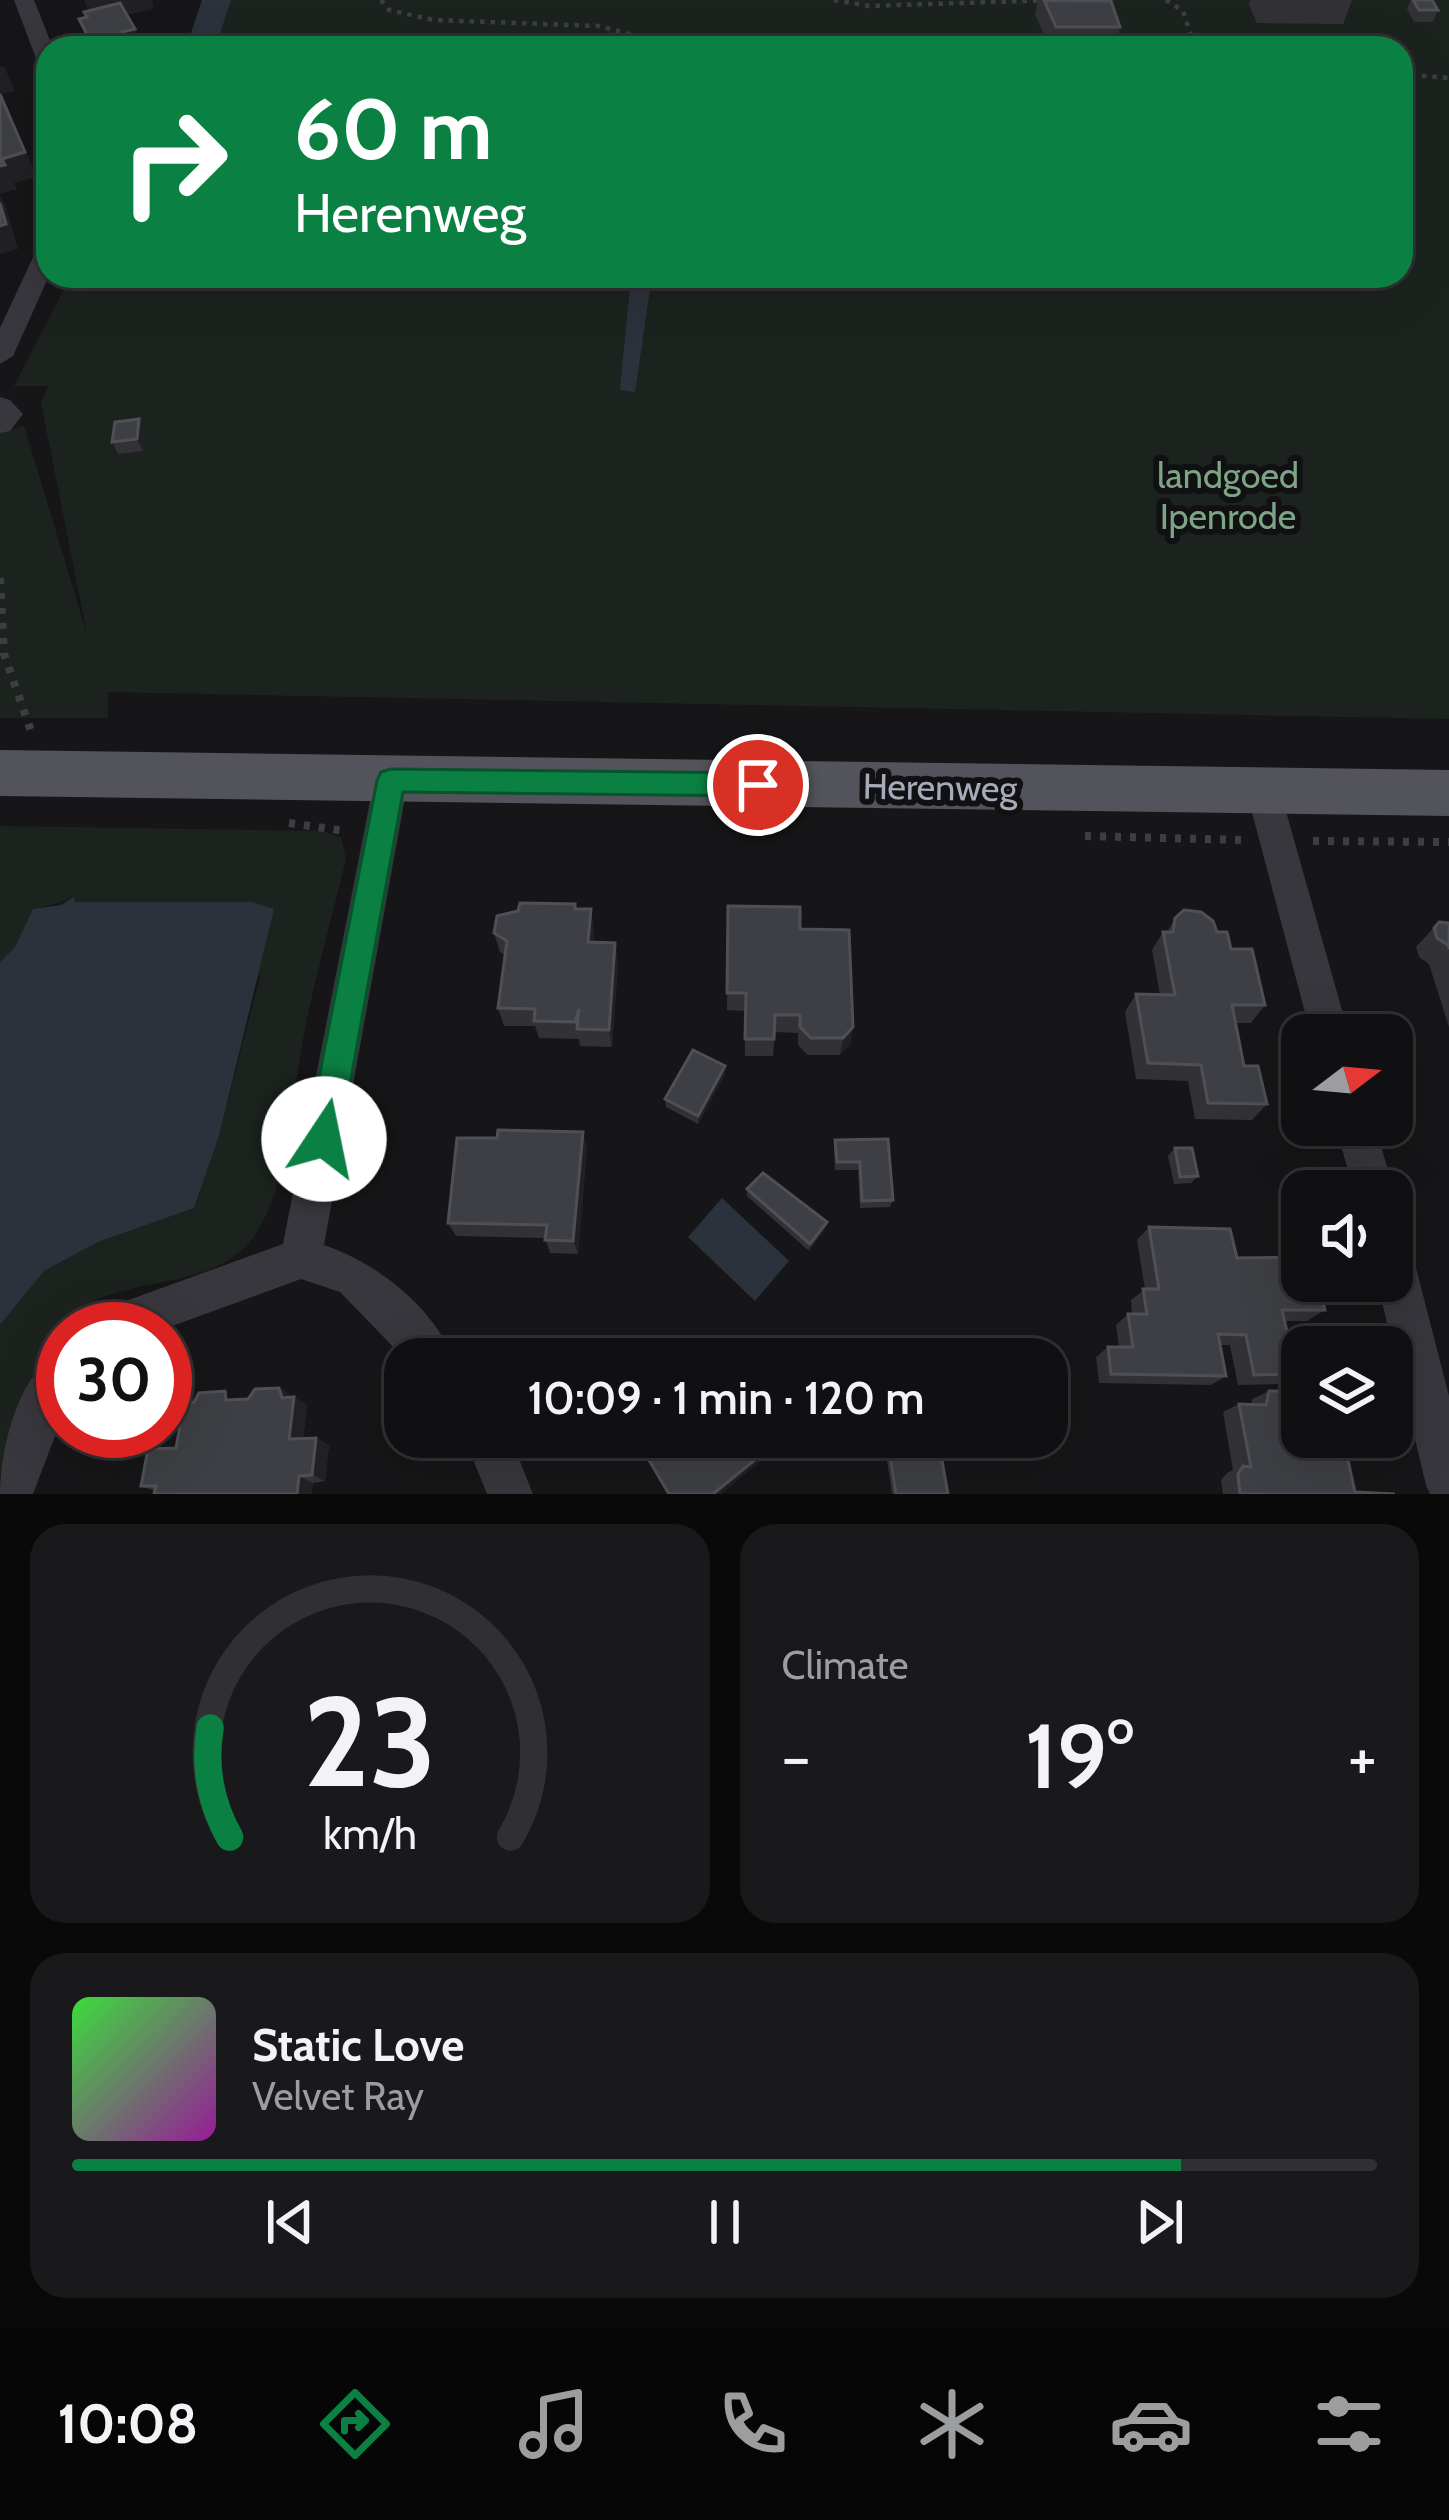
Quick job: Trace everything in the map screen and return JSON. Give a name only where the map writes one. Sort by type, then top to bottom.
[{"type":"main road","name":"Herenweg","points":[[16,754],[391,781],[1449,793]]},
{"type":"street","points":[[24,0],[38,36]]},
{"type":"street","points":[[0,356],[36,277]]},
{"type":"street","points":[[0,406],[9,414],[0,424]]},
{"type":"street","points":[[301,1258],[391,781]]},
{"type":"street","points":[[1263,790],[1324,1014]]},
{"type":"street","points":[[180,1302],[301,1258],[353,1276],[416,1338]]},
{"type":"street","points":[[1403,1302],[1449,1486]]},
{"type":"street","points":[[10,1494],[36,1418]]},
{"type":"street","points":[[495,1458],[510,1494]]},
{"type":"path","points":[[381,0],[389,10],[433,20],[578,25],[631,36]]},
{"type":"path","points":[[834,0],[869,6],[1058,0]]},
{"type":"path","points":[[1166,0],[1183,11],[1191,36]]},
{"type":"path","points":[[1413,75],[1449,78]]},
{"type":"path","points":[[0,578],[16,754]]},
{"type":"green space","name":"landgoed Ipenrode","points":[[225,0],[1449,0],[1449,719],[108,692],[108,718],[0,718],[0,433],[24,426],[87,634],[41,403],[48,386],[14,386],[65,288],[1413,288],[1413,36],[211,36]]},
{"type":"green space","points":[[0,826],[321,831],[341,837],[346,859],[306,1022],[287,1145],[264,1219],[236,1255],[217,1266],[93,1302],[36,1302],[36,1371],[0,1475],[0,1325],[44,1271],[98,1242],[194,1208],[219,1136],[260,976],[74,902],[74,898],[33,910],[15,947],[0,962]]},
{"type":"shaded area","points":[[202,0],[231,0],[219,36],[190,36]]},
{"type":"shaded area","points":[[630,288],[650,288],[635,392],[620,390]]},
{"type":"shaded area","points":[[74,897],[75,902],[252,902],[274,909],[219,1136],[194,1208],[98,1242],[44,1271],[0,1325],[0,962],[15,947],[33,909],[61,905]]},
{"type":"shaded area","points":[[722,1198],[789,1261],[755,1301],[688,1237]]},
{"type":"building","points":[[1044,0],[1111,1],[1120,27],[1056,27]]},
{"type":"building","points":[[1413,0],[1432,0],[1438,10],[1419,10]]},
{"type":"building","points":[[120,3],[135,29],[122,32],[124,36],[88,36],[79,19],[87,17],[84,12]]},
{"type":"building","points":[[0,94],[25,152],[2,159],[5,165],[0,166]]},
{"type":"building","points":[[139,419],[137,439],[112,442],[115,422]]},
{"type":"building","points":[[520,903],[575,904],[575,909],[591,909],[588,942],[615,943],[609,1030],[577,1029],[579,1009],[575,1022],[534,1021],[535,1009],[498,1008],[507,941],[494,933],[497,916],[518,911]]},
{"type":"building","points":[[728,906],[800,907],[800,929],[849,930],[853,1027],[843,1038],[811,1038],[800,1027],[800,1015],[775,1015],[774,1039],[745,1039],[746,993],[727,993]]},
{"type":"building","points":[[1184,910],[1201,912],[1213,921],[1217,932],[1227,932],[1231,949],[1252,949],[1265,1005],[1232,1005],[1244,1066],[1258,1066],[1267,1104],[1208,1103],[1201,1065],[1148,1063],[1136,994],[1175,995],[1163,932],[1173,932],[1175,918]]},
{"type":"building","points":[[1439,922],[1449,923],[1449,949],[1437,938],[1434,928]]},
{"type":"building","points":[[693,1050],[725,1066],[698,1116],[665,1099]]},
{"type":"building","points":[[498,1130],[583,1132],[573,1241],[545,1240],[547,1225],[448,1223],[457,1138],[497,1138]]},
{"type":"building","points":[[888,1139],[893,1200],[862,1201],[860,1162],[837,1162],[835,1140]]},
{"type":"building","points":[[1175,1148],[1192,1148],[1198,1176],[1180,1177]]},
{"type":"building","points":[[763,1173],[827,1222],[810,1244],[747,1189]]},
{"type":"building","points":[[1149,1227],[1230,1229],[1237,1258],[1281,1257],[1281,1302],[1323,1302],[1325,1310],[1282,1310],[1286,1326],[1281,1326],[1281,1374],[1254,1375],[1246,1335],[1218,1334],[1226,1376],[1111,1374],[1108,1347],[1133,1347],[1128,1314],[1147,1314],[1143,1289],[1159,1289]]},
{"type":"building","points":[[279,1388],[282,1398],[294,1397],[289,1439],[316,1438],[312,1475],[299,1476],[297,1494],[154,1494],[156,1486],[141,1486],[146,1458],[192,1458],[192,1402],[199,1393],[225,1391],[226,1400],[248,1399],[255,1389]]},
{"type":"building","points":[[1269,1391],[1281,1391],[1281,1458],[1348,1458],[1355,1492],[1395,1494],[1240,1494],[1238,1474],[1243,1466],[1251,1467],[1239,1404],[1266,1405]]},
{"type":"building","points":[[648,1458],[757,1458],[713,1494],[669,1494]]},
{"type":"building","points":[[890,1458],[942,1458],[948,1494],[896,1494]]},
{"type":"route","points":[[324,1139],[391,781],[758,785]]}]
